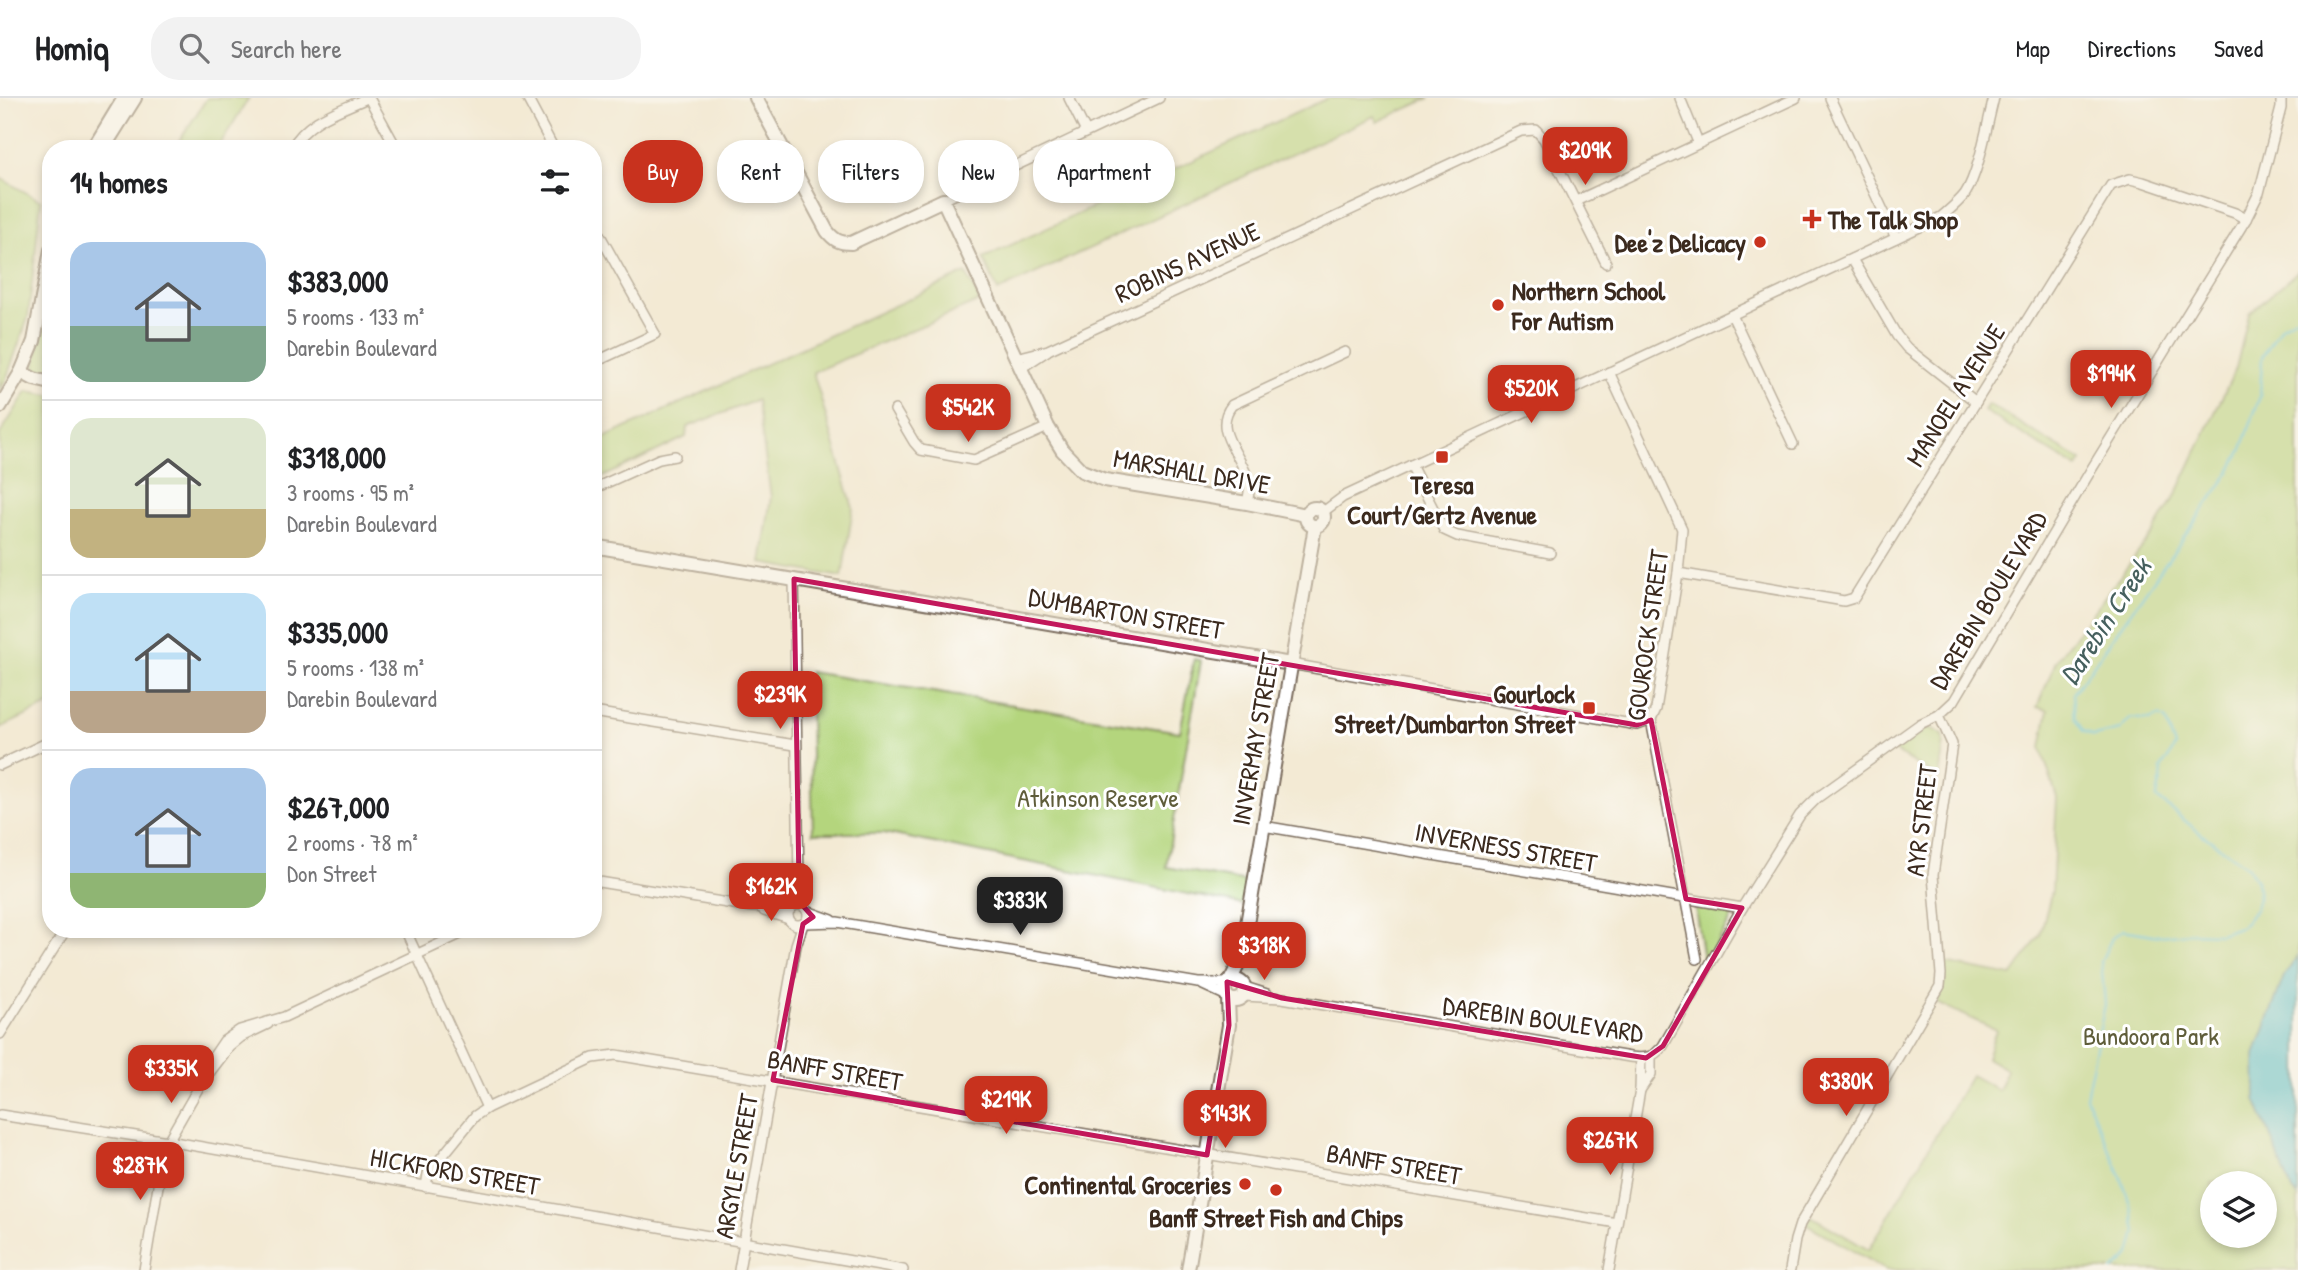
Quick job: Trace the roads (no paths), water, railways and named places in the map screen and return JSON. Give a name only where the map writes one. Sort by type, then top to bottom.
[{"type":"street","points":[[98,140],[124,98]]},
{"type":"street","points":[[109,140],[135,98]]},
{"type":"street","points":[[295,140],[299,134],[315,123],[368,98],[392,140]]},
{"type":"street","points":[[527,98],[549,140]]},
{"type":"street","points":[[756,98],[834,240],[851,243],[938,202]]},
{"type":"street","points":[[1069,98],[1086,132]]},
{"type":"street","points":[[1019,164],[1159,98]]},
{"type":"street","points":[[1680,98],[1698,142]]},
{"type":"street","points":[[1605,262],[1576,201],[1796,98]]},
{"type":"street","points":[[1830,98],[1896,238]]},
{"type":"street","points":[[1324,512],[1313,508],[1306,515],[1308,523],[1315,526],[1323,522],[1324,512],[1343,496],[1941,217],[1966,192],[1994,98]]},
{"type":"street","name":"DAREBIN BOULEVARD","points":[[791,914],[803,923],[837,922],[1640,1058],[1651,1057],[1663,1046],[1742,908],[1808,806],[1920,724],[1939,715],[1954,701],[2084,481],[2246,219],[2259,193],[2281,103],[2288,98]]},
{"type":"street","name":"ROBINS AVENUE","points":[[1019,363],[1521,131],[1536,130],[1544,139],[1576,201]]},
{"type":"street","name":"MANOEL AVENUE","points":[[1678,573],[1844,601],[1854,598],[2111,185],[2130,179],[2143,182],[2246,219]]},
{"type":"street","name":"MARSHALL DRIVE","points":[[944,203],[1048,427],[1062,450],[1082,471],[1105,480],[1306,515]]},
{"type":"street","points":[[602,239],[655,334],[602,359]]},
{"type":"street","points":[[1852,259],[1891,327],[1907,348],[1976,402]]},
{"type":"street","points":[[0,407],[21,372],[34,341],[42,302]]},
{"type":"street","points":[[1732,315],[1793,444]]},
{"type":"street","points":[[1247,503],[1249,486],[1224,426],[1225,415],[1233,405],[1345,352]]},
{"type":"street","points":[[21,372],[42,381]]},
{"type":"street","name":"GOUROCK STREET","points":[[1609,372],[1682,529],[1678,573],[1656,709],[1651,720],[1697,959]]},
{"type":"street","points":[[895,410],[921,450],[974,460],[1048,427]]},
{"type":"street","points":[[602,485],[659,459],[675,456]]},
{"type":"street","points":[[1411,465],[1444,530],[1457,536],[1550,553]]},
{"type":"street","name":"INVERMAY STREET","points":[[1188,1270],[1315,526]]},
{"type":"street","name":"DUMBARTON STREET","points":[[602,547],[1637,725],[1651,720]]},
{"type":"street","name":"ARGYLE STREET","points":[[739,1270],[796,945],[803,923],[808,917],[799,883],[794,579]]},
{"type":"street","points":[[602,713],[796,745]]},
{"type":"street","name":"AYR STREET","points":[[1790,1270],[1800,1224],[1940,986],[1933,875],[1952,744],[1939,715]]},
{"type":"street","points":[[0,765],[42,745]]},
{"type":"street","name":"INVERNESS STREET","points":[[1264,826],[1742,908]]},
{"type":"street","points":[[602,882],[791,914],[798,905],[806,909]]},
{"type":"street","name":"ARGYLE STREET","points":[[796,945],[791,914],[799,883]]},
{"type":"street","name":"DAREBIN BOULEVARD","points":[[806,909],[837,922]]},
{"type":"street","points":[[0,1034],[60,938]]},
{"type":"street","points":[[409,938],[487,1108]]},
{"type":"street","points":[[144,1270],[162,1161],[168,1141],[200,1084],[229,1046],[272,1021],[452,938]]},
{"type":"street","name":"BANFF STREET","points":[[426,1187],[428,1174],[475,1116],[593,1058],[616,1055],[1618,1223]]},
{"type":"street","points":[[1640,1090],[1651,1074],[1651,1057]]},
{"type":"street","points":[[1609,1270],[1640,1090],[1640,1058]]},
{"type":"street","name":"HICKFORD STREET","points":[[0,1115],[168,1141],[903,1270]]},
{"type":"water","points":[[2298,956],[2298,1196],[2292,1191],[2256,1099],[2255,1055],[2284,976]]},
{"type":"waterway","name":"Darebin Creek","points":[[2113,1270],[2130,1255],[2136,1232],[2121,1177],[2086,1097],[2105,1004],[2101,961],[2112,938],[2123,930],[2159,936],[2220,934],[2246,922],[2256,908],[2259,898],[2257,881],[2248,867],[2157,798],[2161,769],[2175,747],[2165,719],[2159,716],[2150,720],[2131,718],[2120,730],[2094,736],[2083,731],[2075,718],[2073,694],[2230,472],[2242,449],[2260,396],[2262,357],[2281,326],[2298,316]]},
{"type":"place","name":"The Talk Shop","points":[[1812,219]]},
{"type":"place","name":"Dee'z Delicacy","points":[[1760,242]]},
{"type":"place","name":"Northern School For Autism","points":[[1498,305]]},
{"type":"place","name":"Teresa Court/Gertz Avenue","points":[[1442,457]]},
{"type":"place","name":"Gourlock Street/Dumbarton Street","points":[[1589,708]]},
{"type":"place","name":"Continental Groceries","points":[[1245,1184]]},
{"type":"place","name":"Banff Street Fish and Chips","points":[[1276,1190]]},
{"type":"park label","name":"Atkinson Reserve","points":[[1098,797]]},
{"type":"park label","name":"Bundoora Park","points":[[2151,1035]]}]
